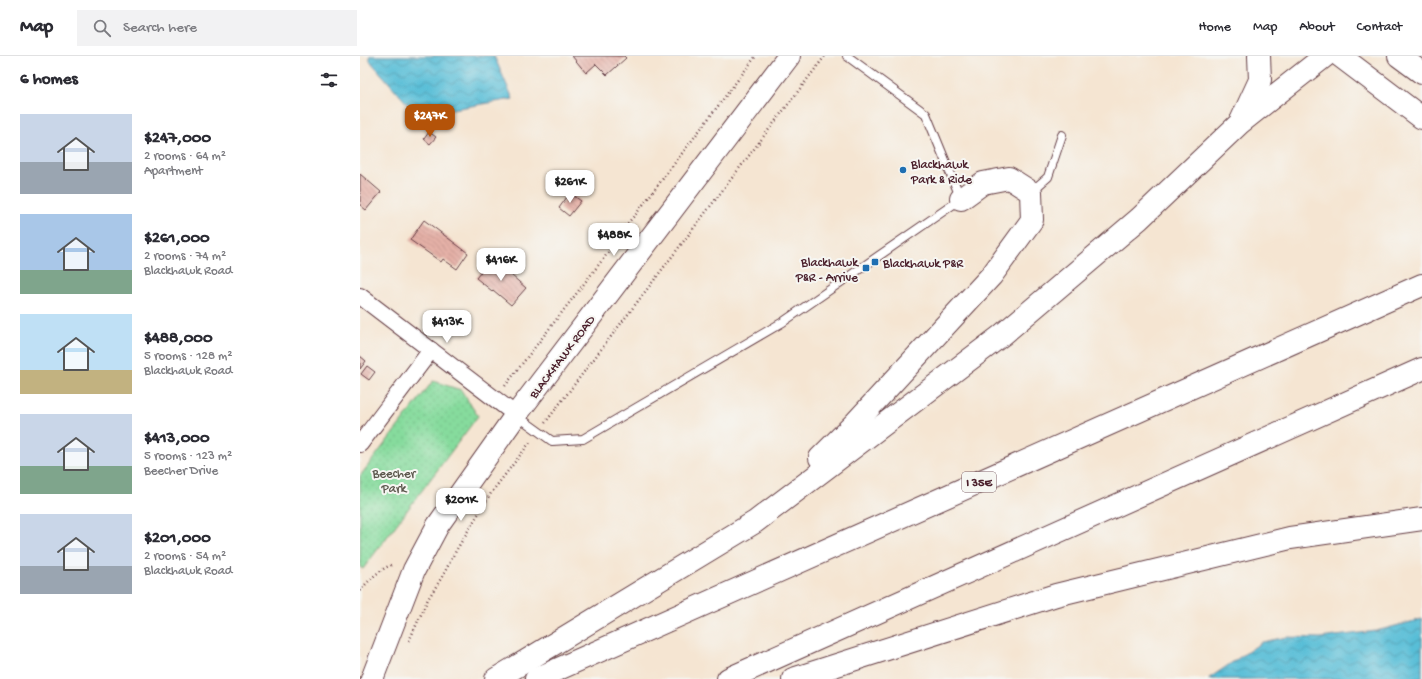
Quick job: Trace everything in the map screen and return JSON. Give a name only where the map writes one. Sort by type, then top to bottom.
[{"type":"main road","name":"BLACKHAWK ROAD","points":[[372,679],[414,570],[438,525],[516,415],[789,56]]},
{"type":"main road","points":[[1240,123],[1260,80],[1260,56]]},
{"type":"main road","points":[[496,679],[755,522],[1002,334],[1139,219],[1240,123],[1326,56]]},
{"type":"main road","points":[[1340,56],[1422,118]]},
{"type":"main road","points":[[1399,56],[1422,73]]},
{"type":"main road","points":[[755,522],[856,422],[992,275],[1032,220],[1031,192],[1009,178],[983,183],[960,199]]},
{"type":"main road","name":"I 35E","points":[[536,679],[1422,285]]},
{"type":"main road","points":[[728,679],[1422,369]]},
{"type":"main road","points":[[793,679],[1056,595],[1290,538],[1422,518]]},
{"type":"street","points":[[360,296],[516,415]]},
{"type":"street","points":[[360,444],[431,350]]},
{"type":"lane","points":[[516,415],[552,441],[583,439],[783,322],[960,199],[926,114],[847,56]]},
{"type":"lane","points":[[1031,192],[1048,177],[1062,135]]},
{"type":"path","points":[[496,400],[510,379],[617,241],[624,227],[636,214],[756,56]]},
{"type":"path","points":[[416,626],[428,599],[491,493],[825,56]]},
{"type":"path","points":[[360,591],[366,583],[384,568],[391,565]]},
{"type":"green space","name":"Beecher Park","points":[[433,381],[461,390],[478,416],[363,569],[360,567],[360,476]]},
{"type":"water","points":[[369,56],[494,56],[513,99],[417,115],[370,61]]},
{"type":"water","points":[[1422,619],[1422,679],[1208,679],[1262,642],[1287,637],[1320,638],[1376,631]]},
{"type":"building","points":[[572,56],[624,56],[626,58],[607,75],[596,64],[586,73]]},
{"type":"building","points":[[429,132],[436,137],[430,144],[424,139]]},
{"type":"building","points":[[360,174],[381,192],[366,210],[360,205]]},
{"type":"building","points":[[570,193],[581,201],[569,216],[559,208]]},
{"type":"building","points":[[424,220],[468,253],[457,269],[443,259],[441,262],[410,240]]},
{"type":"building","points":[[490,261],[496,265],[497,263],[526,288],[511,305],[476,278]]},
{"type":"building","points":[[360,356],[366,361],[360,369]]},
{"type":"building","points":[[367,366],[375,372],[369,380],[361,374]]},
{"type":"place","name":"Blackhawk Park & Ride","points":[[903,170]]},
{"type":"place","name":"Blackhawk P&R","points":[[875,262]]},
{"type":"place","name":"Blackhawk P&R - Arrive","points":[[866,268]]}]
